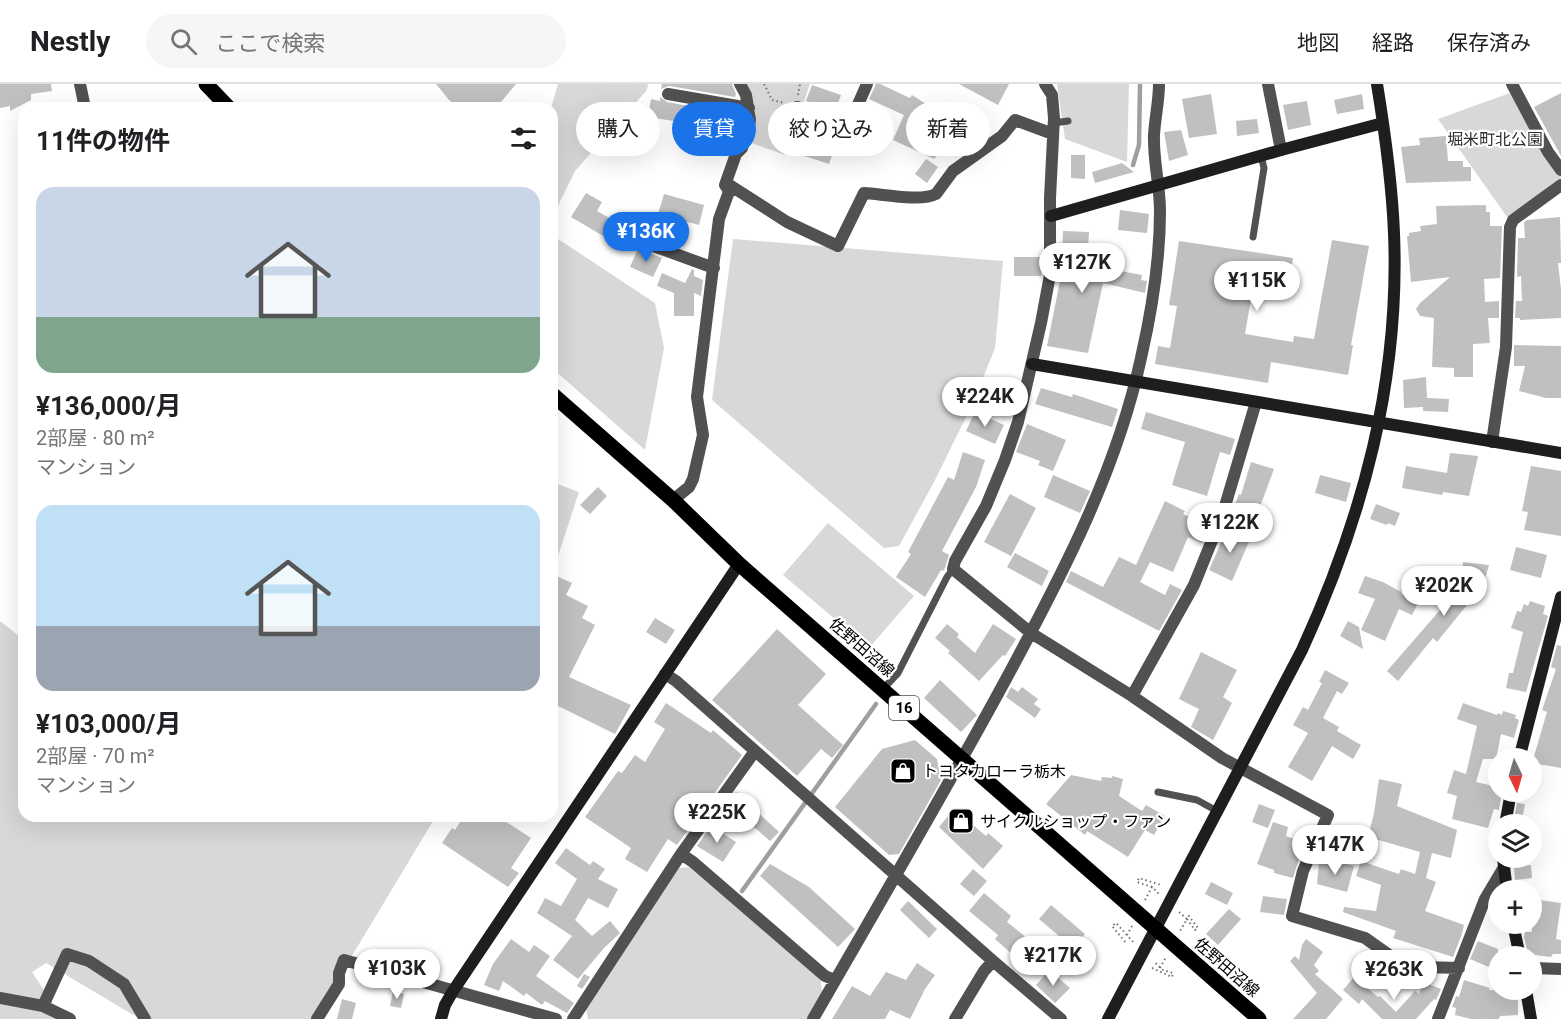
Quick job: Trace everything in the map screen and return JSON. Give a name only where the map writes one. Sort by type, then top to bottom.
[{"type":"main road","points":[[206,84],[223,102]]},
{"type":"main road","name":"佐野田沼線","points":[[558,399],[673,500],[739,564],[1259,1019]]},
{"type":"street","points":[[80,84],[84,102]]},
{"type":"street","points":[[740,84],[748,102]]},
{"type":"street","points":[[859,102],[867,84]]},
{"type":"street","points":[[1045,84],[1052,95],[1054,129],[1050,198],[1052,216],[1050,275],[1018,422],[986,506],[955,561],[953,569],[1031,633],[1132,696],[1240,768],[1328,815],[1304,871],[1292,916],[1365,938],[1399,962],[1423,967],[1459,968]]},
{"type":"street","points":[[813,1019],[898,876],[1031,633],[1100,491],[1114,454],[1141,358],[1158,260],[1160,208],[1154,135],[1159,84]]},
{"type":"street","points":[[1268,84],[1281,150]]},
{"type":"street","points":[[1108,1019],[1302,650],[1324,603],[1354,519],[1379,422],[1389,361],[1394,263],[1392,201],[1377,84]]},
{"type":"street","points":[[1512,84],[1548,152],[1561,170]]},
{"type":"street","points":[[669,94],[715,102]]},
{"type":"street","points":[[673,500],[689,487],[693,479],[703,435],[697,397],[719,219],[731,186],[787,222],[838,246],[864,193],[932,196],[953,171],[1002,136],[1015,120],[1054,129]]},
{"type":"street","points":[[1052,216],[1383,123]]},
{"type":"street","points":[[729,192],[725,185],[735,156]]},
{"type":"street","points":[[1491,442],[1506,347],[1510,227],[1513,220],[1561,185]]},
{"type":"street","points":[[637,240],[714,268]]},
{"type":"street","points":[[1032,364],[1561,453]]},
{"type":"street","points":[[1132,696],[1194,585],[1223,513],[1256,402]]},
{"type":"street","points":[[441,1019],[445,1005],[453,991],[739,564]]},
{"type":"street","points":[[1522,748],[1561,597]]},
{"type":"street","points":[[665,674],[676,681],[1061,1019]]},
{"type":"street","points":[[573,1019],[681,854],[754,751]]},
{"type":"street","points":[[681,854],[825,976],[836,981]]},
{"type":"street","points":[[1438,1019],[1485,899],[1500,868]]},
{"type":"street","points":[[44,1006],[67,954],[89,961],[124,984],[145,1019]]},
{"type":"street","points":[[317,1019],[339,984],[339,973],[344,960],[556,1019]]},
{"type":"street","points":[[956,1019],[984,971],[993,961]]},
{"type":"street","points":[[1542,968],[1561,969]]},
{"type":"street","points":[[0,998],[44,1006],[70,1019]]},
{"type":"street","points":[[1528,1000],[1531,1019]]},
{"type":"lane","points":[[1054,129],[1068,121]]},
{"type":"lane","points":[[1253,237],[1264,168],[1261,156]]},
{"type":"lane","points":[[883,688],[898,673],[953,569]]},
{"type":"lane","points":[[1158,792],[1197,800],[1217,811]]},
{"type":"path","points":[[764,84],[772,100],[779,102]]},
{"type":"path","points":[[798,102],[800,84]]},
{"type":"path","points":[[1152,887],[1137,882],[1139,878],[1161,885]]},
{"type":"path","points":[[1187,917],[1192,920],[1198,928],[1195,930],[1187,917]]},
{"type":"path","points":[[1127,936],[1116,923],[1112,926],[1127,944]]},
{"type":"path","points":[[1152,968],[1172,977],[1173,973],[1160,968]]},
{"type":"green space","points":[[558,84],[648,84],[647,90],[636,102],[576,102],[576,156],[588,156],[575,171],[558,206],[558,102],[553,102]]},
{"type":"green space","points":[[746,84],[810,84],[804,102],[768,102],[768,149],[756,145],[756,102],[752,100]]},
{"type":"green space","points":[[1057,84],[1129,84],[1127,162],[1065,139]]},
{"type":"green space","name":"堀米町北公園","points":[[1510,93],[1542,153],[1561,179],[1507,217],[1438,119]]},
{"type":"green space","points":[[558,239],[655,303],[664,348],[645,450],[558,373]]},
{"type":"green space","points":[[733,239],[1003,261],[995,348],[973,403],[899,546],[884,548],[712,400]]},
{"type":"green space","points":[[558,484],[579,492],[558,556]]},
{"type":"green space","points":[[828,523],[914,596],[869,648],[783,575]]},
{"type":"green space","points":[[0,621],[18,635],[18,822],[432,822],[314,1019],[140,1019],[46,963],[32,972],[63,1019],[0,1019]]},
{"type":"green space","points":[[691,867],[821,980],[822,993],[808,1019],[588,1019],[586,1009],[679,868]]},
{"type":"building","points":[[0,84],[51,84],[52,91],[31,94],[31,100],[18,102],[18,107],[10,111],[10,106],[0,108]]},
{"type":"building","points":[[436,84],[516,84],[501,102],[452,102]]},
{"type":"building","points":[[662,84],[732,84],[736,94],[735,97],[669,86],[661,89]]},
{"type":"building","points":[[876,84],[880,84],[910,98],[912,95],[923,102],[906,102],[906,146],[894,140],[904,115],[894,110],[894,102],[876,102],[869,99]]},
{"type":"building","points":[[959,84],[1009,84],[998,105]]},
{"type":"building","points":[[812,85],[841,95],[838,102],[806,101]]},
{"type":"building","points":[[1561,93],[1561,156],[1534,107]]},
{"type":"building","points":[[1211,94],[1217,134],[1189,138],[1182,99]]},
{"type":"building","points":[[1362,94],[1364,109],[1337,114],[1334,100]]},
{"type":"building","points":[[660,97],[672,103],[672,121],[660,119],[660,102],[650,102],[651,99],[660,101]]},
{"type":"building","points":[[1307,101],[1311,125],[1288,130],[1283,105]]},
{"type":"building","points":[[1257,119],[1259,133],[1237,136],[1236,121]]},
{"type":"building","points":[[1181,130],[1188,155],[1169,161],[1164,132]]},
{"type":"building","points":[[1446,136],[1448,161],[1463,161],[1463,167],[1471,167],[1471,181],[1406,183],[1401,147],[1420,145],[1419,138]]},
{"type":"building","points":[[1071,155],[1085,155],[1085,179],[1071,178]]},
{"type":"building","points":[[804,156],[832,156],[829,164]]},
{"type":"building","points":[[926,159],[938,167],[927,183],[915,174]]},
{"type":"building","points":[[1122,163],[1134,172],[1095,183],[1092,172]]},
{"type":"building","points":[[586,193],[602,202],[597,211],[620,224],[610,240],[571,217]]},
{"type":"building","points":[[664,194],[704,205],[699,225],[658,214]]},
{"type":"building","points":[[1486,205],[1486,212],[1490,212],[1490,226],[1502,226],[1500,278],[1484,279],[1485,302],[1499,301],[1499,318],[1488,318],[1490,343],[1473,344],[1473,377],[1454,377],[1454,368],[1432,367],[1434,318],[1420,316],[1416,309],[1450,277],[1411,282],[1407,236],[1409,233],[1421,231],[1420,226],[1437,224],[1436,206]]},
{"type":"building","points":[[1120,210],[1149,214],[1147,233],[1118,230]]},
{"type":"building","points":[[1560,217],[1561,263],[1558,263],[1561,318],[1520,320],[1520,318],[1515,318],[1516,301],[1522,301],[1521,276],[1517,277],[1518,238],[1525,238],[1524,222]]},
{"type":"building","points":[[1063,231],[1089,232],[1087,265],[1142,275],[1141,280],[1147,281],[1145,293],[1103,283],[1088,353],[1047,346],[1061,276],[1058,276],[1058,257],[1062,257]]},
{"type":"building","points":[[1332,240],[1369,246],[1351,345],[1353,345],[1348,375],[1271,362],[1268,383],[1155,364],[1158,346],[1170,348],[1177,306],[1169,305],[1179,241],[1293,258],[1287,298],[1252,293],[1245,334],[1293,342],[1294,336],[1314,339]]},
{"type":"building","points":[[638,249],[662,258],[653,277],[630,267]]},
{"type":"building","points":[[1014,257],[1042,257],[1041,276],[1014,276]]},
{"type":"building","points":[[692,269],[694,276],[703,280],[701,296],[694,293],[694,316],[674,316],[674,293],[657,286],[662,273],[685,283]]},
{"type":"building","points":[[1514,345],[1561,346],[1561,398],[1546,398],[1519,391],[1525,366],[1514,366]]},
{"type":"building","points":[[1426,377],[1427,398],[1449,399],[1448,412],[1423,411],[1423,407],[1404,408],[1403,380]]},
{"type":"building","points":[[1041,388],[1072,397],[1073,394],[1118,409],[1112,427],[1035,404]]},
{"type":"building","points":[[975,412],[1004,425],[995,444],[966,431]]},
{"type":"building","points":[[1146,412],[1235,439],[1230,455],[1220,452],[1207,496],[1172,485],[1185,442],[1141,429]]},
{"type":"building","points":[[1027,424],[1066,440],[1053,471],[1038,465],[1040,461],[1016,452]]},
{"type":"building","points":[[963,452],[985,460],[976,487],[942,551],[949,555],[945,568],[941,570],[925,597],[896,577],[911,554],[908,552],[948,477],[954,480]]},
{"type":"building","points":[[1450,453],[1478,456],[1469,496],[1443,492],[1442,495],[1402,488],[1406,466],[1447,473]]},
{"type":"building","points":[[1251,462],[1274,469],[1257,515],[1234,507],[1239,494],[1241,495]]},
{"type":"building","points":[[1531,466],[1561,471],[1561,536],[1524,530],[1528,512],[1522,511]]},
{"type":"building","points":[[1053,475],[1090,491],[1080,513],[1044,497]]},
{"type":"building","points":[[1320,475],[1351,483],[1346,502],[1315,493]]},
{"type":"building","points":[[598,487],[607,496],[590,514],[580,505]]},
{"type":"building","points":[[1010,494],[1036,508],[1011,556],[984,542]]},
{"type":"building","points":[[1165,501],[1185,511],[1183,514],[1209,527],[1202,543],[1188,537],[1173,572],[1150,562],[1140,582],[1165,595],[1170,584],[1182,590],[1159,631],[1066,582],[1071,571],[1103,587],[1119,557],[1136,565]]},
{"type":"building","points":[[1376,504],[1400,513],[1395,526],[1370,519]]},
{"type":"building","points":[[1228,527],[1251,537],[1232,581],[1209,570]]},
{"type":"building","points":[[1516,547],[1547,555],[1541,578],[1510,570]]},
{"type":"building","points":[[1015,553],[1049,571],[1042,586],[1007,567]]},
{"type":"building","points":[[1463,562],[1489,565],[1480,596],[1475,595],[1437,642],[1433,638],[1398,681],[1387,671],[1460,587]]},
{"type":"building","points":[[1365,576],[1383,582],[1401,594],[1419,601],[1412,615],[1399,609],[1385,641],[1361,630],[1375,599],[1358,593]]},
{"type":"building","points":[[558,577],[572,583],[566,595],[588,606],[582,618],[595,625],[569,677],[631,705],[615,734],[558,706]]},
{"type":"building","points":[[1530,601],[1545,606],[1543,614],[1548,616],[1526,692],[1506,688],[1509,673],[1513,673],[1523,632],[1511,628],[1517,611],[1521,612],[1524,604],[1528,606]]},
{"type":"building","points":[[655,618],[675,630],[666,644],[646,632]]},
{"type":"building","points":[[1348,621],[1359,627],[1363,649],[1340,636]]},
{"type":"building","points":[[947,624],[959,634],[957,637],[975,653],[993,624],[1016,639],[1005,656],[1003,655],[979,681],[935,638]]},
{"type":"building","points":[[777,629],[826,674],[798,705],[843,745],[832,758],[821,749],[797,776],[712,700]]},
{"type":"building","points":[[1557,645],[1561,646],[1561,768],[1542,765],[1542,748],[1536,748],[1547,712],[1542,710],[1556,669],[1551,667]]},
{"type":"building","points":[[1201,652],[1237,670],[1223,697],[1232,703],[1213,740],[1191,727],[1199,709],[1179,699]]},
{"type":"building","points":[[1325,670],[1349,683],[1342,694],[1337,691],[1323,718],[1339,727],[1337,731],[1361,745],[1353,759],[1332,746],[1312,781],[1288,767],[1308,733],[1293,725],[1303,707],[1308,710],[1322,683],[1319,682]]},
{"type":"building","points":[[940,680],[977,715],[961,732],[924,698]]},
{"type":"building","points":[[1011,687],[1018,692],[1022,687],[1038,699],[1034,704],[1041,709],[1035,718],[1006,697]]},
{"type":"building","points":[[666,703],[711,733],[713,730],[742,755],[677,845],[668,839],[647,872],[625,859],[631,848],[585,817],[618,771],[622,773],[635,755],[645,762],[665,729],[654,722]]},
{"type":"building","points":[[1463,703],[1497,715],[1498,713],[1502,715],[1503,711],[1516,715],[1515,718],[1519,720],[1514,738],[1501,734],[1498,748],[1488,748],[1488,759],[1483,759],[1476,782],[1488,785],[1488,802],[1500,802],[1499,810],[1494,809],[1492,814],[1488,814],[1488,828],[1452,819],[1457,796],[1447,793],[1454,770],[1466,774],[1477,726],[1457,719]]},
{"type":"building","points":[[915,740],[937,759],[941,780],[899,854],[889,855],[835,807],[882,749]]},
{"type":"building","points":[[1071,775],[1101,781],[1102,777],[1112,778],[1112,776],[1123,779],[1119,796],[1142,811],[1146,805],[1165,816],[1154,835],[1145,830],[1128,857],[1087,831],[1085,835],[1046,804]]},
{"type":"building","points":[[1379,779],[1402,784],[1397,806],[1457,830],[1451,858],[1432,853],[1426,878],[1436,882],[1425,911],[1464,925],[1453,957],[1393,938],[1396,931],[1343,912],[1344,907],[1376,911],[1381,885],[1356,876],[1361,861],[1399,874],[1401,869],[1415,874],[1420,852],[1368,837]]},
{"type":"building","points":[[736,792],[779,832],[770,841],[727,804]]},
{"type":"building","points":[[1517,803],[1525,804],[1523,814],[1515,814]]},
{"type":"building","points":[[1259,804],[1275,810],[1268,828],[1252,822]]},
{"type":"building","points":[[954,809],[986,836],[988,833],[1003,846],[983,869],[939,827]]},
{"type":"building","points":[[460,822],[506,822],[531,838],[511,868],[519,873],[508,887],[442,843],[452,828],[455,830]]},
{"type":"building","points":[[1273,822],[1288,827],[1286,836],[1304,843],[1293,878],[1274,873],[1274,870],[1257,864]]},
{"type":"building","points":[[711,826],[736,842],[723,862],[697,846]]},
{"type":"building","points":[[566,848],[590,865],[593,861],[605,869],[598,879],[618,889],[608,908],[588,898],[575,920],[592,936],[610,921],[620,933],[578,979],[553,960],[572,936],[537,913],[545,898],[561,906],[577,879],[555,863]]},
{"type":"building","points":[[1319,862],[1354,866],[1347,892],[1317,884]]},
{"type":"building","points":[[770,864],[809,887],[855,929],[838,947],[760,876]]},
{"type":"building","points":[[1514,868],[1531,868],[1532,878],[1515,880]]},
{"type":"building","points":[[973,869],[987,881],[974,896],[960,884]]},
{"type":"building","points":[[1211,882],[1233,893],[1227,905],[1205,894]]},
{"type":"building","points":[[984,893],[1011,916],[1007,922],[1027,938],[1013,955],[995,939],[998,935],[969,911]]},
{"type":"building","points":[[1263,896],[1287,899],[1284,915],[1260,912]]},
{"type":"building","points":[[1542,900],[1561,903],[1556,939],[1561,940],[1561,954],[1553,954],[1551,957],[1542,956],[1542,946],[1526,946],[1525,934],[1542,934]]},
{"type":"building","points":[[908,901],[937,929],[929,938],[900,910]]},
{"type":"building","points":[[1051,905],[1085,934],[1073,948],[1039,919]]},
{"type":"building","points":[[1229,909],[1241,919],[1218,945],[1206,934]]},
{"type":"building","points":[[511,939],[529,952],[534,945],[550,956],[536,976],[574,1003],[567,1013],[545,1001],[542,1005],[526,993],[524,996],[503,981],[499,991],[484,985],[493,964]]},
{"type":"building","points":[[1306,939],[1323,952],[1314,965],[1319,971],[1315,974],[1343,999],[1326,1019],[1293,1019],[1317,993],[1290,961],[1295,956],[1299,960],[1302,945]]},
{"type":"building","points":[[1478,941],[1490,946],[1488,946],[1488,967],[1470,959]]},
{"type":"building","points":[[917,963],[935,975],[910,1019],[890,1010],[885,1019],[832,1019],[852,986],[870,996],[886,972],[906,980]]},
{"type":"building","points":[[1048,972],[1070,988],[1055,1003],[1036,985]]},
{"type":"building","points":[[584,974],[590,977],[582,989],[577,986]]},
{"type":"building","points":[[1354,977],[1378,997],[1380,996],[1396,1012],[1415,991],[1419,994],[1423,982],[1441,989],[1436,1000],[1434,999],[1416,1019],[1382,1019],[1362,999],[1359,1004],[1343,990]]},
{"type":"building","points":[[1464,980],[1488,987],[1488,1000],[1518,1000],[1518,1015],[1500,1016],[1499,1019],[1471,1019],[1455,1015],[1456,1008],[1452,1007],[1456,996],[1459,997]]},
{"type":"building","points":[[393,991],[404,994],[401,1008],[390,1006]]},
{"type":"building","points":[[342,999],[356,1003],[352,1019],[337,1019]]},
{"type":"waterway","points":[[1133,165],[1139,145],[1140,84]]},
{"type":"waterway","points":[[742,891],[876,704]]},
{"type":"place","name":"トヨタカローラ栃木","points":[[903,771]]},
{"type":"place","name":"サイクルショップ・ファン","points":[[961,821]]}]
